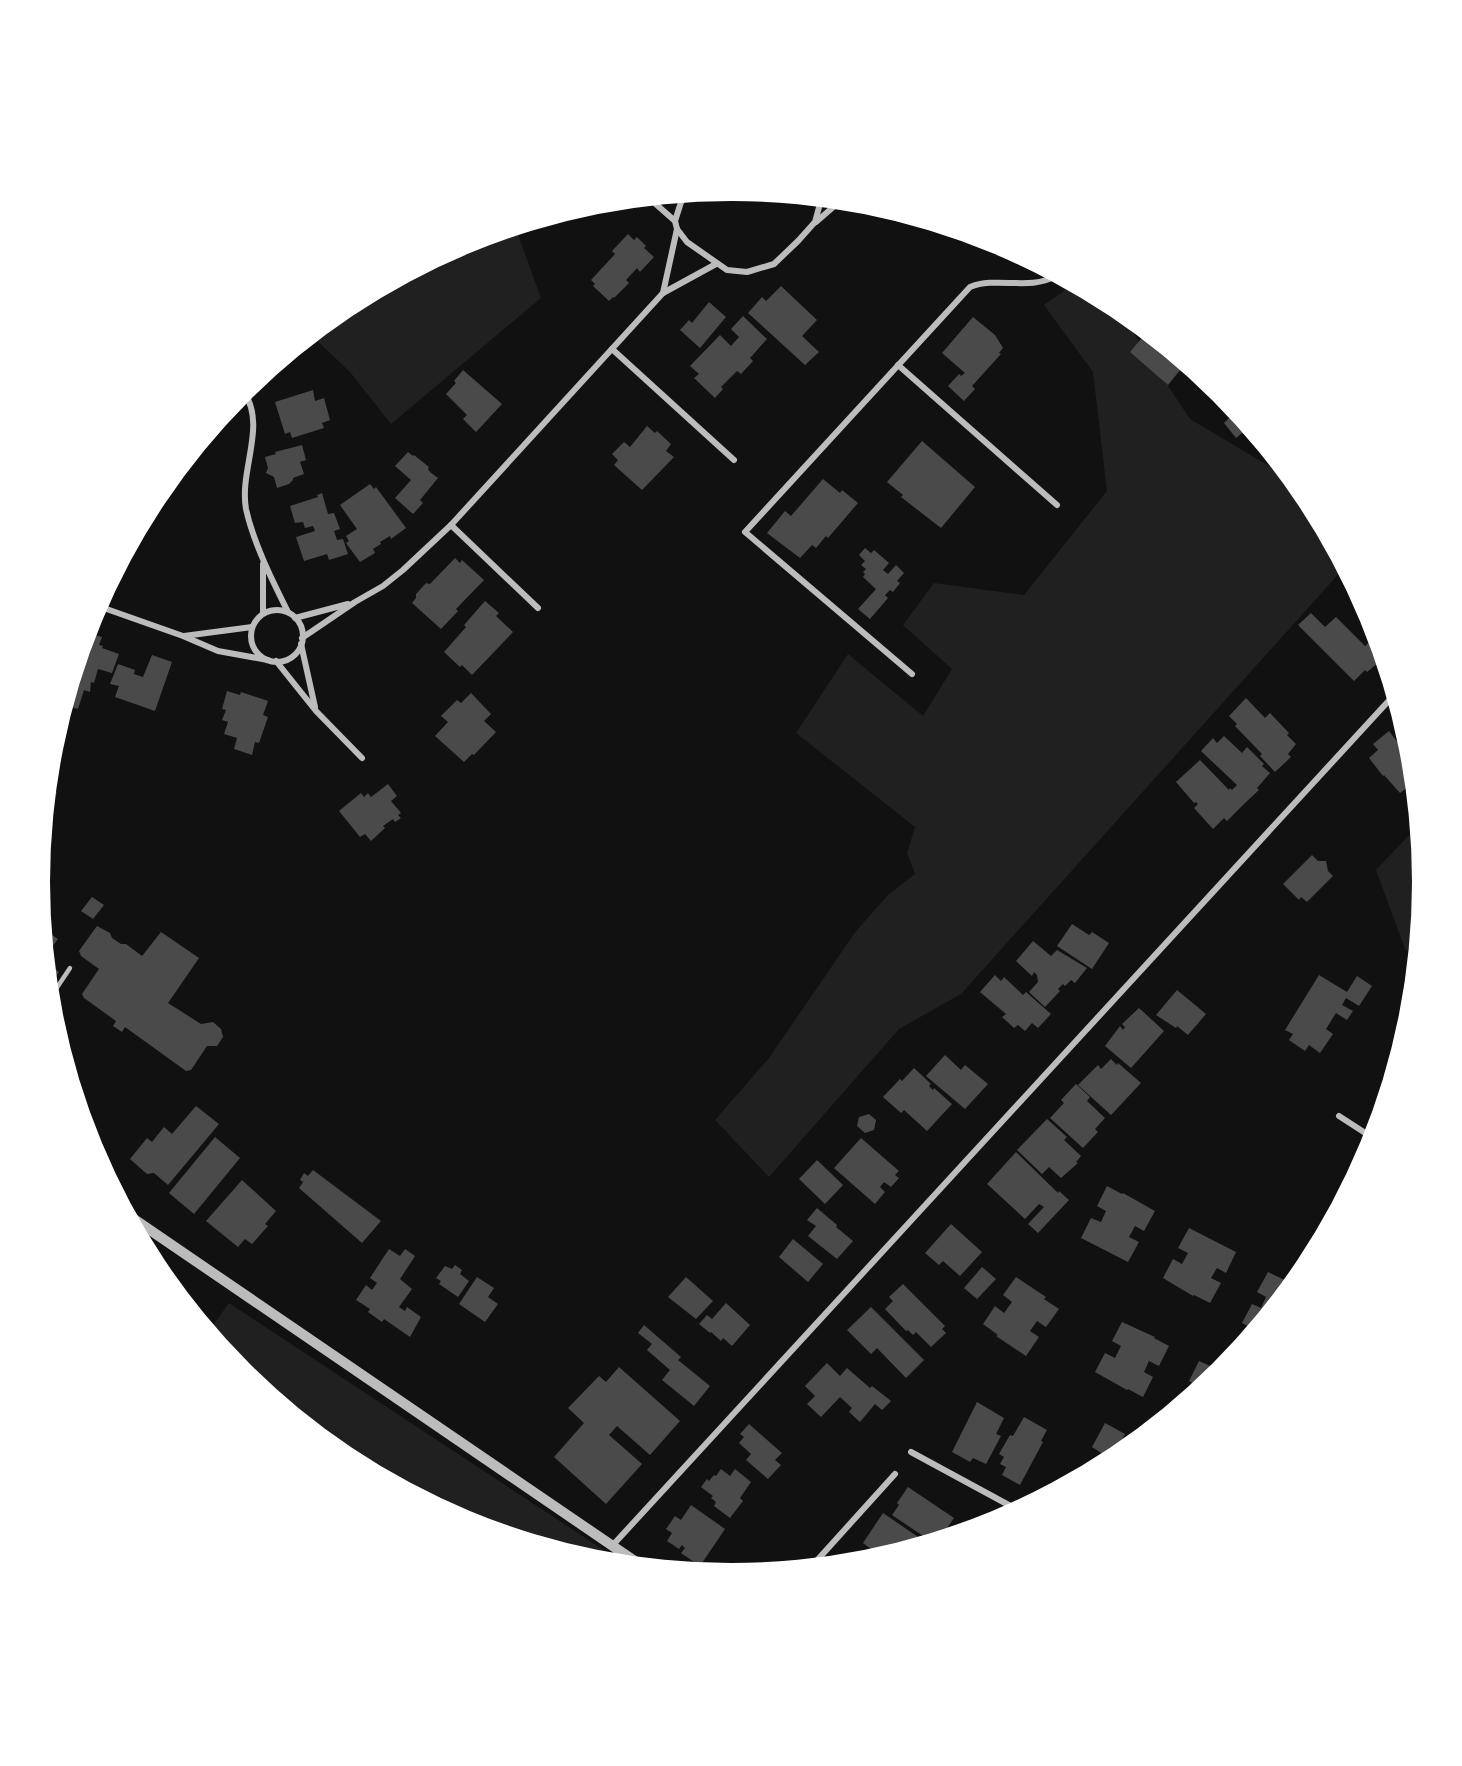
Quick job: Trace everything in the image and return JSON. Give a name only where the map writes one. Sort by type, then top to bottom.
[{"type":"street","points":[[681,203],[675,221],[677,229],[687,242],[726,270],[747,273],[774,264],[831,209]]},
{"type":"street","points":[[657,206],[675,221]]},
{"type":"street","points":[[815,222],[819,207]]},
{"type":"street","points":[[663,293],[677,229]]},
{"type":"street","points":[[107,609],[218,651],[276,661],[291,657],[301,641],[355,602],[383,586],[451,525],[663,293],[716,264]]},
{"type":"street","points":[[912,674],[745,532],[970,288],[980,283],[1033,284],[1046,279]]},
{"type":"street","points":[[612,349],[734,460]]},
{"type":"street","points":[[898,365],[1057,505]]},
{"type":"street","points":[[248,402],[253,414],[253,432],[244,477],[246,509],[264,561],[288,612],[295,618],[302,630],[301,641],[316,711]]},
{"type":"street","points":[[451,525],[538,608]]},
{"type":"street","points":[[263,614],[264,561]]},
{"type":"street","points":[[295,618],[355,602]]},
{"type":"street","points":[[268,660],[261,656],[252,643],[252,627],[256,619],[263,614],[279,610],[288,612]]},
{"type":"street","points":[[183,636],[252,627]]},
{"type":"street","points":[[276,661],[316,711],[362,758]]},
{"type":"street","points":[[612,1546],[1388,702]]},
{"type":"street","points":[[1339,1116],[1365,1133]]},
{"type":"street","points":[[141,1224],[628,1556]]},
{"type":"street","points":[[911,1452],[1009,1505]]},
{"type":"street","points":[[818,1559],[895,1474]]},
{"type":"lane","points":[[58,987],[70,968]]},
{"type":"shaded area","points":[[519,236],[541,298],[391,424],[350,372],[317,341],[352,316],[430,272],[470,253]]},
{"type":"shaded area","points":[[1066,290],[1133,333],[1190,419],[1272,468],[1298,504],[1338,575],[961,994],[899,1029],[769,1177],[715,1120],[769,1058],[856,931],[888,895],[915,874],[907,853],[915,827],[796,733],[848,654],[923,716],[952,669],[903,625],[934,583],[1024,595],[1107,491],[1093,372],[1044,305]]},
{"type":"shaded area","points":[[1411,834],[1412,883],[1409,952],[1405,949],[1376,870]]},
{"type":"shaded area","points":[[229,1303],[608,1553],[555,1541],[470,1513],[390,1473],[352,1450],[316,1424],[249,1365],[213,1325]]},
{"type":"building","points":[[628,234],[634,240],[637,237],[654,257],[640,272],[637,268],[626,280],[629,283],[609,301],[593,286],[595,284],[591,280],[615,254],[612,251]]},
{"type":"building","points":[[781,286],[817,320],[802,336],[819,352],[805,365],[748,313],[762,297],[766,301]]},
{"type":"building","points":[[709,302],[726,317],[700,348],[680,330],[689,320],[692,323]]},
{"type":"building","points":[[743,316],[767,339],[750,358],[753,361],[741,374],[737,371],[721,387],[723,389],[715,398],[694,378],[699,374],[690,366],[720,335],[731,346],[739,337],[731,329]]},
{"type":"building","points":[[973,317],[995,335],[1003,348],[999,353],[1001,354],[972,386],[975,389],[964,401],[948,386],[959,374],[961,376],[965,373],[942,353]]},
{"type":"building","points":[[1141,339],[1180,371],[1168,385],[1130,352]]},
{"type":"building","points":[[463,370],[502,404],[476,432],[463,419],[467,415],[446,394],[456,383],[454,381]]},
{"type":"building","points":[[313,390],[315,401],[324,398],[330,420],[322,423],[324,428],[292,438],[290,432],[285,434],[275,402]]},
{"type":"building","points":[[1229,418],[1242,433],[1236,438],[1224,423]]},
{"type":"building","points":[[647,426],[655,433],[657,431],[671,444],[666,451],[674,457],[642,490],[614,465],[618,460],[612,454],[624,442],[630,447]]},
{"type":"building","points":[[922,441],[975,487],[941,528],[901,497],[903,495],[887,482]]},
{"type":"building","points":[[302,445],[306,460],[300,462],[304,474],[293,478],[289,484],[277,488],[274,477],[266,473],[268,468],[265,457]]},
{"type":"building","points":[[408,452],[429,467],[430,472],[438,478],[420,500],[423,503],[413,514],[395,498],[411,480],[395,466]]},
{"type":"building","points":[[823,479],[840,493],[842,490],[858,503],[828,538],[826,536],[816,548],[812,545],[800,558],[767,533],[785,511],[791,516]]},
{"type":"building","points":[[370,484],[374,489],[376,487],[406,528],[391,539],[390,536],[380,542],[381,544],[373,549],[375,553],[360,562],[346,543],[349,541],[346,536],[357,529],[340,505]]},
{"type":"building","points":[[322,493],[328,514],[334,513],[340,529],[334,531],[337,540],[343,539],[348,554],[329,560],[327,554],[304,561],[296,537],[315,531],[313,526],[305,528],[303,522],[295,523],[290,506],[318,497],[317,495]]},
{"type":"building","points":[[865,548],[871,553],[874,550],[889,563],[883,570],[888,574],[896,565],[904,573],[897,581],[900,583],[893,592],[890,590],[885,595],[888,598],[870,619],[858,609],[876,589],[863,577],[866,569],[861,565],[865,561],[859,555]]},
{"type":"building","points":[[455,558],[460,563],[462,560],[484,580],[456,609],[458,611],[441,629],[412,603],[416,594],[426,583],[430,584]]},
{"type":"building","points":[[485,601],[499,613],[496,616],[513,632],[472,675],[444,652]]},
{"type":"building","points":[[1311,613],[1325,627],[1336,617],[1365,646],[1368,643],[1376,665],[1367,672],[1365,670],[1354,681],[1298,625]]},
{"type":"building","points":[[96,635],[102,637],[99,645],[103,646],[102,648],[119,654],[112,673],[98,669],[94,683],[91,682],[90,692],[84,690],[78,709],[73,707],[86,664]]},
{"type":"building","points":[[152,655],[172,662],[155,711],[115,697],[119,686],[110,684],[118,664],[135,670],[134,674],[143,677]]},
{"type":"building","points":[[227,691],[240,695],[241,692],[268,701],[263,715],[268,717],[259,743],[255,742],[252,755],[234,749],[237,738],[224,734],[228,722],[222,720],[226,710],[222,709]]},
{"type":"building","points":[[471,693],[491,714],[484,721],[496,732],[464,762],[435,736],[448,722],[441,716],[457,700],[461,703]]},
{"type":"building","points":[[1246,698],[1265,718],[1270,713],[1296,744],[1288,754],[1291,757],[1275,772],[1229,716]]},
{"type":"building","points":[[1389,731],[1397,742],[1406,788],[1400,793],[1369,758],[1378,750],[1373,744]]},
{"type":"building","points":[[1224,736],[1242,753],[1247,747],[1270,773],[1257,788],[1259,790],[1227,821],[1224,818],[1213,829],[1194,808],[1198,804],[1194,803],[1176,782],[1200,760],[1229,790],[1230,788],[1232,790],[1237,785],[1201,751],[1213,738],[1217,743]]},
{"type":"building","points":[[388,784],[397,796],[391,801],[401,813],[398,815],[401,818],[395,822],[393,819],[383,826],[385,828],[371,841],[365,834],[360,837],[339,811],[361,793],[364,797],[368,793],[371,797]]},
{"type":"building","points":[[1312,855],[1318,861],[1326,861],[1328,871],[1333,876],[1307,902],[1301,897],[1299,900],[1283,884]]},
{"type":"building","points":[[92,897],[104,905],[93,919],[81,911]]},
{"type":"building","points":[[1072,924],[1089,935],[1092,932],[1109,943],[1092,969],[1057,946]]},
{"type":"building","points":[[97,926],[142,956],[161,932],[199,958],[168,1003],[201,1024],[213,1022],[221,1029],[223,1037],[217,1046],[207,1046],[191,1070],[186,1071],[125,1027],[122,1032],[113,1026],[116,1021],[84,998],[82,994],[99,969],[81,956],[79,951]]},
{"type":"building","points":[[52,935],[58,939],[53,946]]},
{"type":"building","points":[[1033,941],[1051,956],[1057,950],[1087,968],[1075,983],[1071,980],[1065,986],[1063,984],[1058,989],[1060,991],[1045,1007],[1029,992],[1038,982],[1037,975],[1034,972],[1032,976],[1016,961]]},
{"type":"building","points":[[995,975],[1001,981],[1004,977],[1023,995],[1026,992],[1051,1014],[1038,1028],[1032,1023],[1025,1031],[1018,1025],[1014,1028],[1002,1017],[1006,1014],[980,992]]},
{"type":"building","points":[[1319,975],[1347,992],[1357,976],[1372,986],[1359,1006],[1346,998],[1342,1005],[1353,1011],[1347,1020],[1336,1013],[1326,1029],[1333,1034],[1320,1053],[1309,1045],[1305,1051],[1289,1040],[1293,1034],[1285,1030]]},
{"type":"building","points":[[1177,990],[1206,1014],[1188,1035],[1177,1026],[1176,1028],[1156,1015]]},
{"type":"building","points":[[1139,1008],[1164,1031],[1131,1068],[1105,1046],[1120,1026],[1123,1030],[1125,1027],[1122,1024]]},
{"type":"building","points":[[945,1055],[961,1070],[965,1065],[988,1084],[965,1109],[926,1076]]},
{"type":"building","points":[[1111,1059],[1141,1083],[1111,1115],[1078,1085],[1098,1065],[1101,1069]]},
{"type":"building","points":[[914,1068],[931,1084],[929,1086],[933,1090],[934,1088],[952,1104],[927,1131],[904,1110],[901,1113],[883,1097]]},
{"type":"building","points":[[1076,1084],[1090,1097],[1087,1101],[1105,1118],[1095,1129],[1098,1132],[1083,1148],[1050,1118],[1064,1103],[1061,1100]]},
{"type":"building","points":[[196,1106],[219,1124],[168,1185],[154,1173],[147,1174],[130,1159],[147,1138],[152,1142],[164,1127],[172,1134]]},
{"type":"building","points":[[869,1114],[876,1120],[874,1130],[865,1133],[857,1126],[859,1117]]},
{"type":"building","points":[[1047,1119],[1067,1137],[1064,1140],[1081,1156],[1076,1162],[1078,1163],[1061,1178],[1049,1167],[1042,1174],[1017,1150]]},
{"type":"building","points":[[215,1137],[240,1158],[194,1214],[169,1193]]},
{"type":"building","points":[[861,1138],[899,1171],[895,1175],[899,1178],[891,1187],[884,1182],[880,1187],[885,1192],[875,1204],[834,1168]]},
{"type":"building","points":[[1016,1152],[1058,1193],[1059,1191],[1069,1200],[1038,1233],[1028,1224],[1044,1207],[1039,1204],[1025,1219],[987,1184]]},
{"type":"building","points":[[817,1160],[843,1185],[825,1204],[799,1179]]},
{"type":"building","points":[[313,1170],[381,1221],[362,1243],[299,1188],[303,1182],[300,1180],[304,1173],[308,1176]]},
{"type":"building","points":[[242,1180],[276,1211],[265,1224],[268,1226],[252,1244],[245,1239],[238,1247],[206,1221]]},
{"type":"building","points":[[1107,1186],[1155,1211],[1144,1231],[1135,1226],[1129,1237],[1139,1242],[1128,1262],[1081,1238],[1091,1218],[1101,1222],[1106,1211],[1097,1206]]},
{"type":"building","points":[[817,1208],[853,1241],[837,1259],[808,1236],[816,1226],[807,1220]]},
{"type":"building","points":[[951,1224],[982,1252],[960,1276],[943,1261],[939,1265],[925,1253]]},
{"type":"building","points":[[1189,1228],[1236,1252],[1226,1273],[1217,1268],[1211,1278],[1221,1283],[1210,1303],[1193,1296],[1163,1278],[1173,1259],[1182,1264],[1188,1253],[1178,1248]]},
{"type":"building","points":[[793,1239],[823,1264],[808,1282],[779,1257]]},
{"type":"building","points":[[389,1249],[400,1256],[405,1249],[415,1256],[400,1279],[412,1289],[399,1307],[405,1311],[407,1307],[421,1317],[410,1337],[384,1319],[382,1322],[368,1312],[370,1309],[356,1300],[366,1285],[372,1290],[377,1283],[370,1278]]},
{"type":"building","points":[[455,1265],[462,1270],[460,1274],[469,1281],[458,1297],[439,1284],[441,1281],[436,1278],[445,1266],[452,1269]]},
{"type":"building","points":[[982,1267],[996,1279],[977,1299],[964,1288]]},
{"type":"building","points":[[1268,1272],[1285,1280],[1248,1326],[1242,1323],[1252,1304],[1261,1308],[1266,1297],[1257,1292]]},
{"type":"building","points":[[477,1277],[494,1288],[488,1297],[498,1304],[485,1322],[459,1304]]},
{"type":"building","points":[[686,1277],[713,1301],[696,1319],[668,1297]]},
{"type":"building","points":[[1016,1277],[1046,1297],[1044,1299],[1059,1309],[1046,1327],[1037,1321],[1030,1331],[1039,1337],[1026,1356],[996,1336],[998,1335],[983,1324],[995,1306],[1004,1313],[1012,1302],[1003,1295]]},
{"type":"building","points":[[903,1284],[945,1326],[942,1329],[946,1333],[931,1347],[916,1332],[913,1335],[908,1330],[906,1331],[885,1309],[893,1301],[889,1297]]},
{"type":"building","points":[[726,1303],[750,1325],[732,1346],[723,1338],[721,1341],[699,1324],[707,1315],[712,1319]]},
{"type":"building","points":[[871,1307],[924,1360],[906,1378],[877,1348],[871,1354],[847,1330]]},
{"type":"building","points":[[1122,1322],[1169,1346],[1159,1366],[1149,1361],[1144,1372],[1153,1377],[1143,1397],[1095,1372],[1105,1353],[1115,1358],[1121,1346],[1112,1341]]},
{"type":"building","points":[[644,1325],[681,1357],[678,1360],[710,1386],[694,1406],[662,1380],[670,1370],[647,1350],[652,1344],[638,1333]]},
{"type":"building","points":[[1199,1361],[1211,1366],[1193,1383],[1189,1381]]},
{"type":"building","points":[[827,1363],[840,1376],[847,1368],[870,1388],[872,1386],[891,1401],[882,1410],[875,1404],[860,1422],[849,1412],[852,1408],[840,1397],[821,1417],[807,1404],[815,1396],[805,1386]]},
{"type":"building","points":[[619,1367],[680,1421],[650,1455],[617,1426],[609,1435],[642,1464],[606,1504],[554,1457],[584,1423],[568,1408],[599,1376],[606,1382]]},
{"type":"building","points":[[977,1402],[1004,1418],[996,1434],[1001,1436],[986,1464],[973,1458],[970,1462],[952,1452]]},
{"type":"building","points":[[1024,1417],[1047,1430],[1020,1485],[1002,1475],[1006,1467],[1000,1464],[1004,1457],[999,1454]]},
{"type":"building","points":[[1105,1423],[1125,1434],[1121,1442],[1103,1454],[1092,1447]]},
{"type":"building","points":[[749,1424],[782,1453],[775,1460],[781,1465],[768,1479],[746,1460],[751,1454],[739,1443],[744,1437],[740,1434]]},
{"type":"building","points":[[721,1469],[730,1476],[735,1469],[751,1482],[740,1498],[743,1501],[730,1518],[714,1506],[716,1502],[711,1498],[713,1496],[701,1487],[707,1479],[709,1481],[714,1475],[716,1476]]},
{"type":"building","points":[[908,1487],[954,1518],[946,1529],[923,1536],[892,1515],[899,1505],[897,1503]]},
{"type":"building","points":[[691,1505],[725,1529],[702,1563],[696,1563],[681,1553],[685,1548],[682,1545],[679,1549],[667,1541],[672,1533],[666,1529],[675,1516],[681,1520]]},
{"type":"building","points":[[883,1513],[919,1537],[871,1549],[863,1543]]}]
